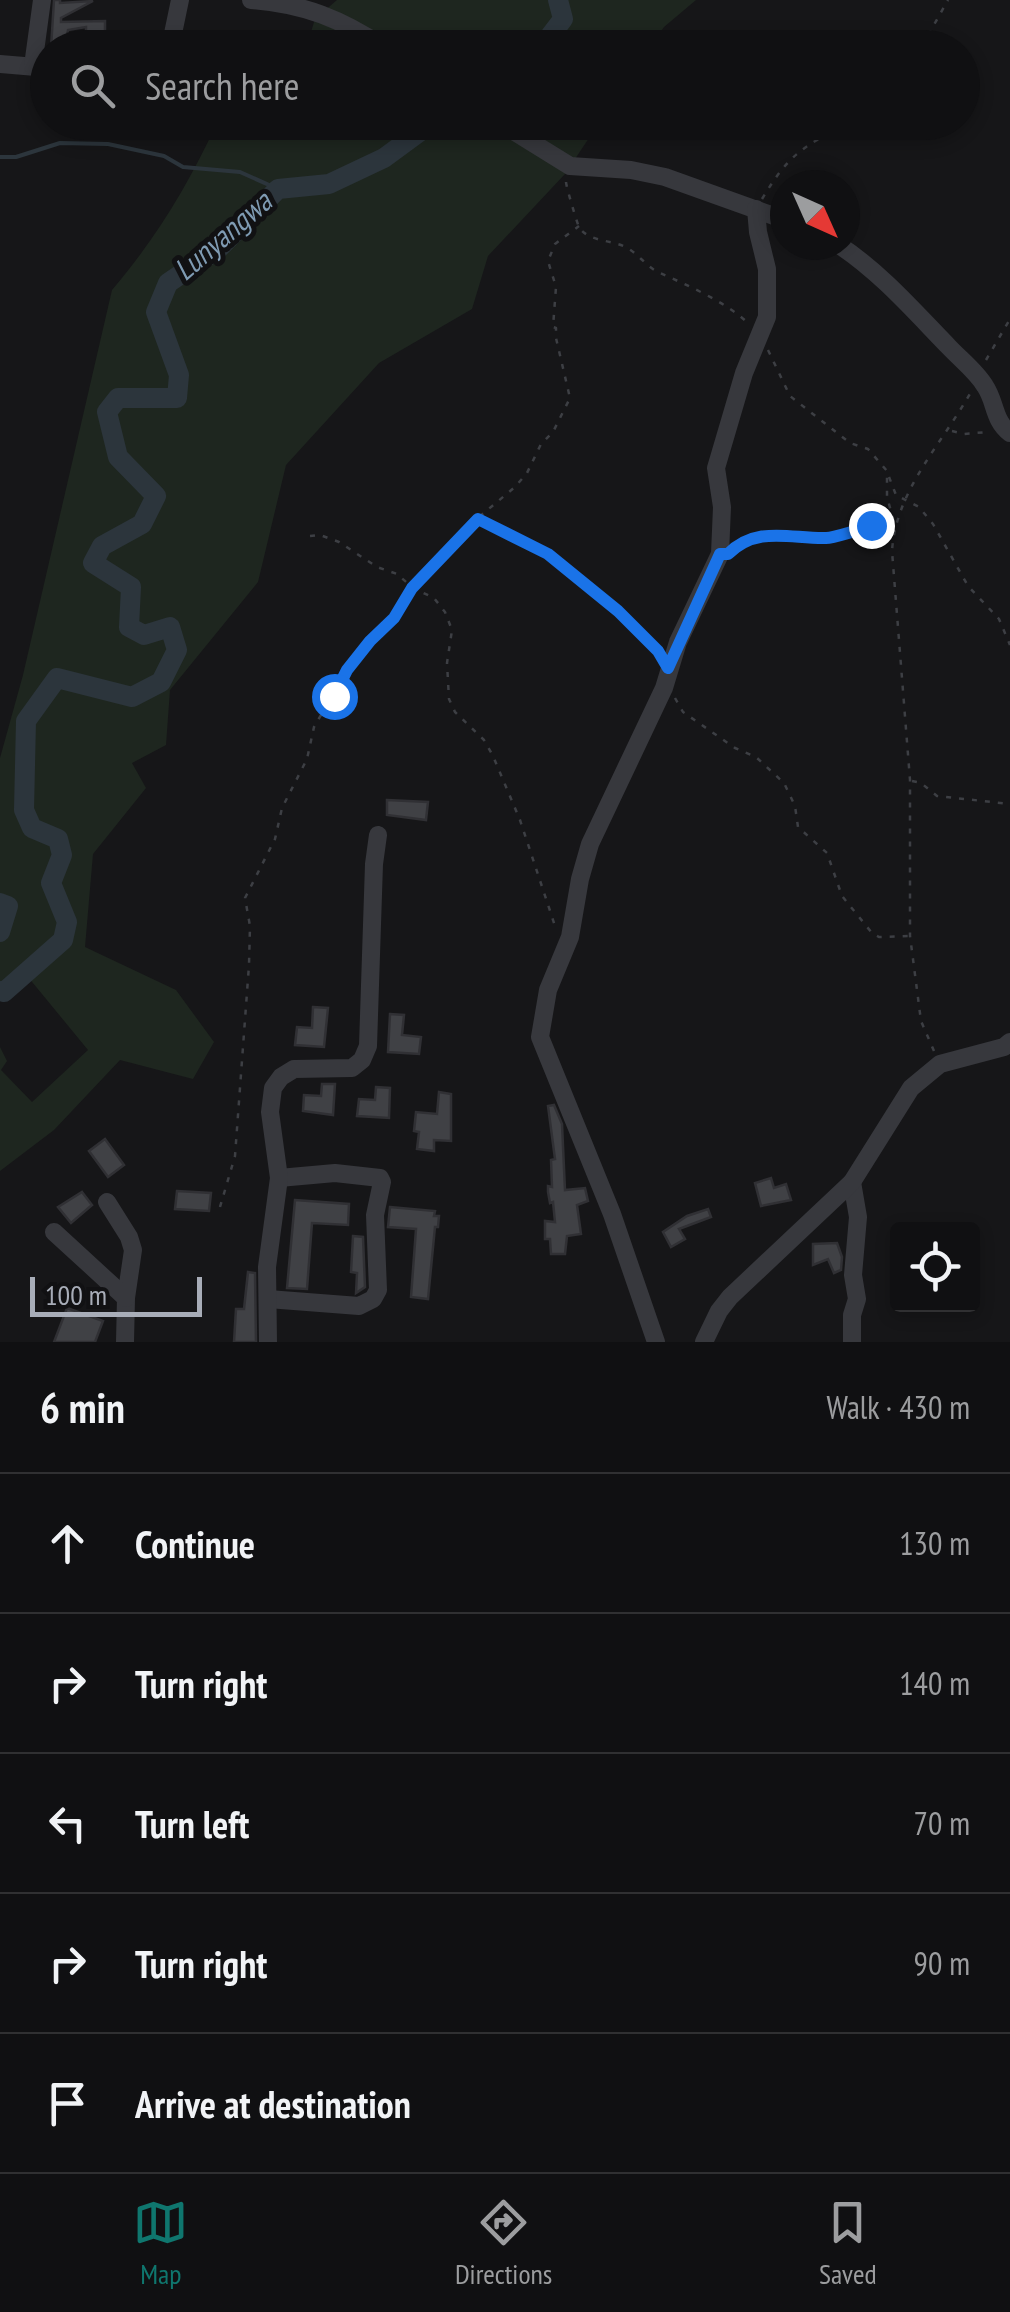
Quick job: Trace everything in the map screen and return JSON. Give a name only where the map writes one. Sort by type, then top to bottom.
[{"type":"street","points":[[41,30],[42,0]]},
{"type":"street","points":[[174,30],[180,0]]},
{"type":"street","points":[[263,0],[345,22],[357,30]]},
{"type":"street","points":[[0,64],[30,66]]},
{"type":"street","points":[[527,140],[570,166],[631,170],[665,177],[770,214]]},
{"type":"street","points":[[656,1342],[607,1201],[540,1037],[548,990],[566,948],[590,844],[720,554],[722,507],[716,468],[744,374],[767,317],[767,278],[756,209]]},
{"type":"street","points":[[860,259],[979,378],[1006,430]]},
{"type":"street","points":[[268,1342],[267,1267],[279,1178],[270,1112],[272,1088],[281,1076],[294,1069],[352,1068],[362,1060],[368,1046],[378,835]]},
{"type":"street","points":[[704,1342],[730,1296],[852,1182],[912,1088],[940,1064],[1010,1042]]},
{"type":"street","points":[[268,1299],[359,1306],[373,1299],[378,1290],[375,1215],[380,1178],[335,1173],[279,1178]]},
{"type":"street","points":[[852,1182],[858,1217],[852,1342]]},
{"type":"street","points":[[108,1202],[133,1250],[125,1342]]},
{"type":"street","points":[[54,1232],[126,1298]]},
{"type":"path","points":[[932,30],[948,0]]},
{"type":"path","points":[[756,209],[799,148],[814,140]]},
{"type":"path","points":[[570,166],[565,191],[576,209],[579,226],[590,236],[630,250],[650,267],[674,276],[738,314],[760,335],[790,396],[850,443],[868,449],[887,471],[896,495],[918,507],[933,524],[968,586],[1000,619],[1010,646]]},
{"type":"path","points":[[220,1207],[235,1156],[249,965],[250,926],[245,898],[275,839],[282,808],[307,759],[314,727],[347,670],[394,618],[412,588],[478,519],[515,487],[541,444],[553,432],[570,398],[554,327],[556,287],[548,261],[555,244],[579,226]]},
{"type":"path","points":[[894,526],[918,471],[950,430],[1010,319]]},
{"type":"path","points":[[950,430],[964,434],[1006,430]]},
{"type":"path","points":[[887,471],[910,780],[910,936],[921,1020],[940,1064]]},
{"type":"path","points":[[478,519],[548,554],[618,611],[658,651],[682,712],[734,748],[756,757],[784,783],[795,806],[798,827],[826,854],[842,896],[872,933],[879,937],[910,936]]},
{"type":"path","points":[[720,554],[772,534],[830,538],[871,525],[894,526]]},
{"type":"path","points":[[310,536],[320,535],[339,542],[377,567],[397,574],[412,588],[434,598],[450,622],[447,663],[452,707],[484,740],[493,756],[539,872],[552,923],[566,948]]},
{"type":"path","points":[[910,780],[921,782],[937,796],[1010,804]]},
{"type":"shaded area","points":[[337,0],[696,0],[662,30],[312,30],[315,19]]},
{"type":"shaded area","points":[[209,140],[588,140],[565,174],[488,256],[472,309],[379,363],[286,465],[258,582],[170,690],[166,745],[132,763],[146,788],[93,854],[85,947],[176,990],[214,1042],[193,1079],[120,1060],[54,1130],[0,1171],[0,1047],[7,1061],[1,1070],[32,1102],[88,1050],[28,977],[0,1000],[0,758],[23,675],[112,290],[143,250]]},
{"type":"building","points":[[54,0],[93,1],[61,18],[61,22],[105,21],[105,30],[52,30]]},
{"type":"building","points":[[387,800],[428,802],[426,820],[387,815]]},
{"type":"building","points":[[313,1007],[328,1008],[324,1047],[295,1045],[297,1027],[312,1028]]},
{"type":"building","points":[[390,1014],[404,1015],[402,1035],[421,1037],[419,1054],[388,1052]]},
{"type":"building","points":[[322,1084],[335,1084],[333,1115],[303,1111],[304,1095],[321,1096]]},
{"type":"building","points":[[376,1087],[390,1088],[389,1118],[357,1116],[359,1099],[375,1100]]},
{"type":"building","points":[[439,1092],[451,1094],[451,1141],[434,1140],[434,1151],[417,1149],[416,1112],[437,1114]]},
{"type":"building","points":[[554,1105],[562,1124],[565,1190],[585,1188],[588,1201],[577,1205],[581,1234],[567,1236],[565,1254],[551,1254],[550,1239],[545,1239],[545,1221],[555,1222],[548,1192],[548,1186],[552,1187],[551,1160],[555,1159],[548,1106]]},
{"type":"building","points":[[105,1139],[124,1165],[108,1177],[89,1151]]},
{"type":"building","points":[[771,1178],[774,1188],[786,1184],[791,1200],[761,1206],[755,1183]]},
{"type":"building","points":[[177,1191],[211,1193],[209,1211],[175,1209]]},
{"type":"building","points":[[82,1192],[92,1205],[71,1223],[58,1207]]},
{"type":"building","points":[[295,1200],[349,1204],[348,1225],[312,1223],[307,1289],[287,1288]]},
{"type":"building","points":[[390,1207],[435,1211],[434,1216],[439,1216],[428,1299],[411,1297],[416,1229],[388,1227]]},
{"type":"building","points":[[708,1209],[711,1217],[679,1229],[685,1239],[671,1247],[663,1232],[687,1216]]},
{"type":"building","points":[[353,1236],[363,1237],[365,1287],[356,1293],[357,1273],[351,1272]]},
{"type":"building","points":[[837,1243],[841,1270],[834,1273],[828,1259],[813,1265],[813,1244]]},
{"type":"building","points":[[248,1272],[255,1273],[256,1342],[234,1342],[236,1309],[244,1309]]},
{"type":"building","points":[[67,1308],[103,1321],[95,1342],[54,1342]]},
{"type":"waterway","name":"Lunyangwa","points":[[555,30],[563,19],[558,0]]},
{"type":"waterway","name":"Lunyangwa","points":[[0,991],[4,992],[63,940],[67,922],[51,883],[62,855],[58,839],[32,828],[24,810],[26,721],[57,678],[132,697],[161,682],[177,650],[170,627],[144,635],[129,627],[131,587],[93,563],[102,546],[142,524],[156,496],[118,457],[107,412],[118,398],[177,398],[179,375],[156,312],[168,283],[219,248],[278,189],[329,184],[384,158],[408,140]]},
{"type":"waterway","points":[[0,157],[16,157],[60,143],[108,144],[164,156],[183,167],[240,172],[278,189]]},
{"type":"waterway","name":"Lunyangwa","points":[[0,903],[8,906],[0,932]]},
{"type":"route","points":[[334,696],[347,670],[394,618],[412,588],[478,519],[548,554],[618,611],[658,651],[668,668],[720,554],[772,534],[830,538],[871,525]]}]
